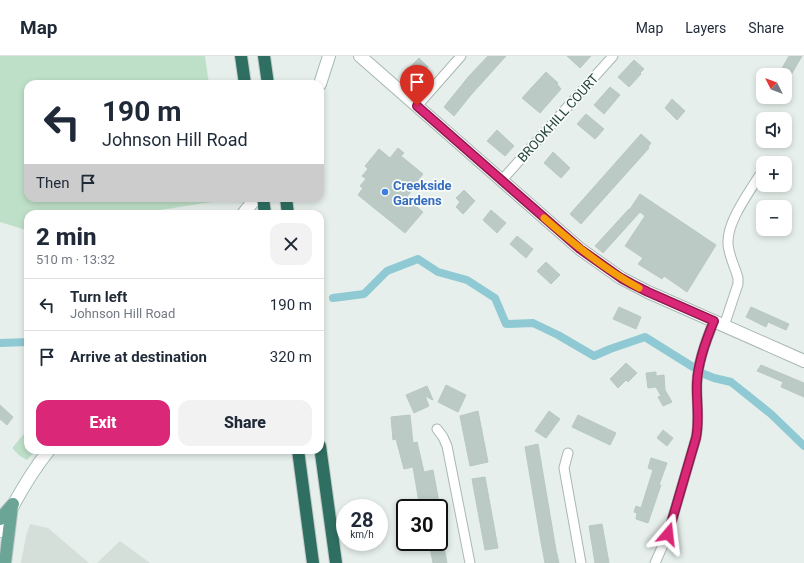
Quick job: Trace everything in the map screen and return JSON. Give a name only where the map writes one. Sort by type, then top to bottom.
[{"type":"highway","points":[[241,56],[244,80]]},
{"type":"highway","points":[[264,56],[267,80]]},
{"type":"highway","points":[[299,454],[313,563]]},
{"type":"highway","points":[[321,454],[336,563]]},
{"type":"main road","points":[[0,519],[12,505]]},
{"type":"main road","points":[[5,563],[12,505]]},
{"type":"street","points":[[321,80],[329,56]]},
{"type":"street","points":[[360,56],[580,249],[621,278],[648,292],[804,361]]},
{"type":"street","points":[[417,106],[461,56]]},
{"type":"street","name":"BROOKHILL COURT","points":[[502,180],[613,56]]},
{"type":"street","points":[[656,563],[668,535],[696,438],[699,423],[697,382],[699,366],[708,336],[719,324],[733,302],[738,284],[738,278],[728,243],[729,230],[756,181]]},
{"type":"street","points":[[246,210],[253,202]]},
{"type":"street","points":[[436,429],[443,437],[447,446],[470,563]]},
{"type":"street","points":[[568,453],[564,468],[581,563]]},
{"type":"street","points":[[0,530],[12,505],[31,473],[46,454]]},
{"type":"shaded area","points":[[30,524],[48,528],[89,563],[21,563]]},
{"type":"shaded area","points":[[120,541],[150,563],[97,563]]},
{"type":"green space","points":[[0,56],[205,56],[208,80],[24,80],[24,202],[212,202],[160,210],[24,210],[24,229],[0,222]]},
{"type":"green space","points":[[24,434],[24,454],[32,454],[27,460],[20,456],[13,449]]},
{"type":"building","points":[[488,56],[506,56],[454,116],[444,107],[469,76]]},
{"type":"building","points":[[567,56],[591,56],[580,68]]},
{"type":"building","points":[[789,56],[802,56],[792,73],[792,68],[782,68]]},
{"type":"building","points":[[419,58],[428,67],[415,81],[405,72]]},
{"type":"building","points":[[634,60],[644,69],[629,87],[618,77]]},
{"type":"building","points":[[546,72],[558,83],[557,84],[561,89],[540,113],[522,98]]},
{"type":"building","points":[[610,87],[620,95],[604,114],[594,105]]},
{"type":"building","points":[[672,99],[685,111],[677,120],[665,108]]},
{"type":"building","points":[[586,114],[604,129],[595,139],[577,124]]},
{"type":"building","points":[[497,130],[514,146],[505,156],[487,141]]},
{"type":"building","points":[[641,134],[651,143],[648,147],[649,148],[581,224],[570,214]]},
{"type":"building","name":"Creekside Gardens","points":[[398,148],[404,153],[401,156],[423,174],[406,198],[423,212],[405,233],[358,195],[363,188],[360,186],[366,179],[362,176],[368,169],[365,166],[379,149],[390,158]]},
{"type":"building","points":[[553,152],[570,168],[561,178],[544,163]]},
{"type":"building","points":[[464,190],[475,201],[463,214],[456,207],[460,202],[456,198]]},
{"type":"building","points":[[640,194],[716,245],[687,292],[664,276],[662,279],[638,264],[643,258],[625,246],[645,216],[640,212],[603,253],[595,246],[630,209]]},
{"type":"building","points":[[491,210],[506,223],[497,233],[483,220]]},
{"type":"building","points":[[517,236],[533,249],[526,258],[510,244]]},
{"type":"building","points":[[546,262],[560,275],[551,284],[537,271]]},
{"type":"building","points":[[619,307],[641,317],[636,329],[613,319]]},
{"type":"building","points":[[751,307],[789,324],[786,330],[768,322],[766,327],[746,317]]},
{"type":"building","points":[[626,363],[637,373],[628,382],[626,380],[618,388],[610,379]]},
{"type":"building","points":[[761,365],[804,383],[804,397],[781,387],[783,382],[757,371]]},
{"type":"building","points":[[656,372],[656,376],[664,375],[665,390],[672,402],[663,406],[658,397],[661,396],[656,387],[648,388],[646,373]]},
{"type":"building","points":[[446,385],[466,395],[458,412],[438,402]]},
{"type":"building","points":[[427,386],[433,400],[425,396],[429,406],[414,413],[406,395]]},
{"type":"building","points":[[0,405],[13,417],[7,425],[0,419]]},
{"type":"building","points":[[478,411],[488,462],[470,466],[460,416]]},
{"type":"building","points":[[549,411],[560,419],[546,438],[535,431]]},
{"type":"building","points":[[410,415],[413,443],[417,442],[424,472],[433,470],[438,499],[418,499],[413,467],[404,469],[396,439],[393,440],[391,417]]},
{"type":"building","points":[[578,415],[616,433],[610,445],[572,427]]},
{"type":"building","points":[[663,430],[673,438],[667,446],[657,438]]},
{"type":"building","points":[[538,444],[559,563],[545,563],[541,542],[525,447]]},
{"type":"building","points":[[651,458],[667,463],[648,523],[636,519],[637,513],[634,512],[636,506],[641,508],[653,470],[648,468]]},
{"type":"building","points":[[485,477],[498,548],[485,550],[472,479]]},
{"type":"building","points":[[602,524],[609,563],[595,563],[589,526]]},
{"type":"building","points":[[431,551],[445,551],[447,563],[433,563]]},
{"type":"waterway","points":[[333,298],[364,294],[387,271],[418,259],[438,272],[467,280],[495,298],[506,324],[533,323],[558,335],[594,356],[645,337],[693,367]]},
{"type":"waterway","points":[[0,343],[24,342]]},
{"type":"waterway","points":[[704,374],[731,382],[771,414],[804,446]]},
{"type":"slow traffic","points":[[544,218],[580,249],[621,278],[639,288]]},
{"type":"place","name":"Creekside Gardens","points":[[385,192]]},
{"type":"route","points":[[417,106],[580,249],[632,284],[714,321],[699,366],[697,382],[698,431],[668,534]]}]
